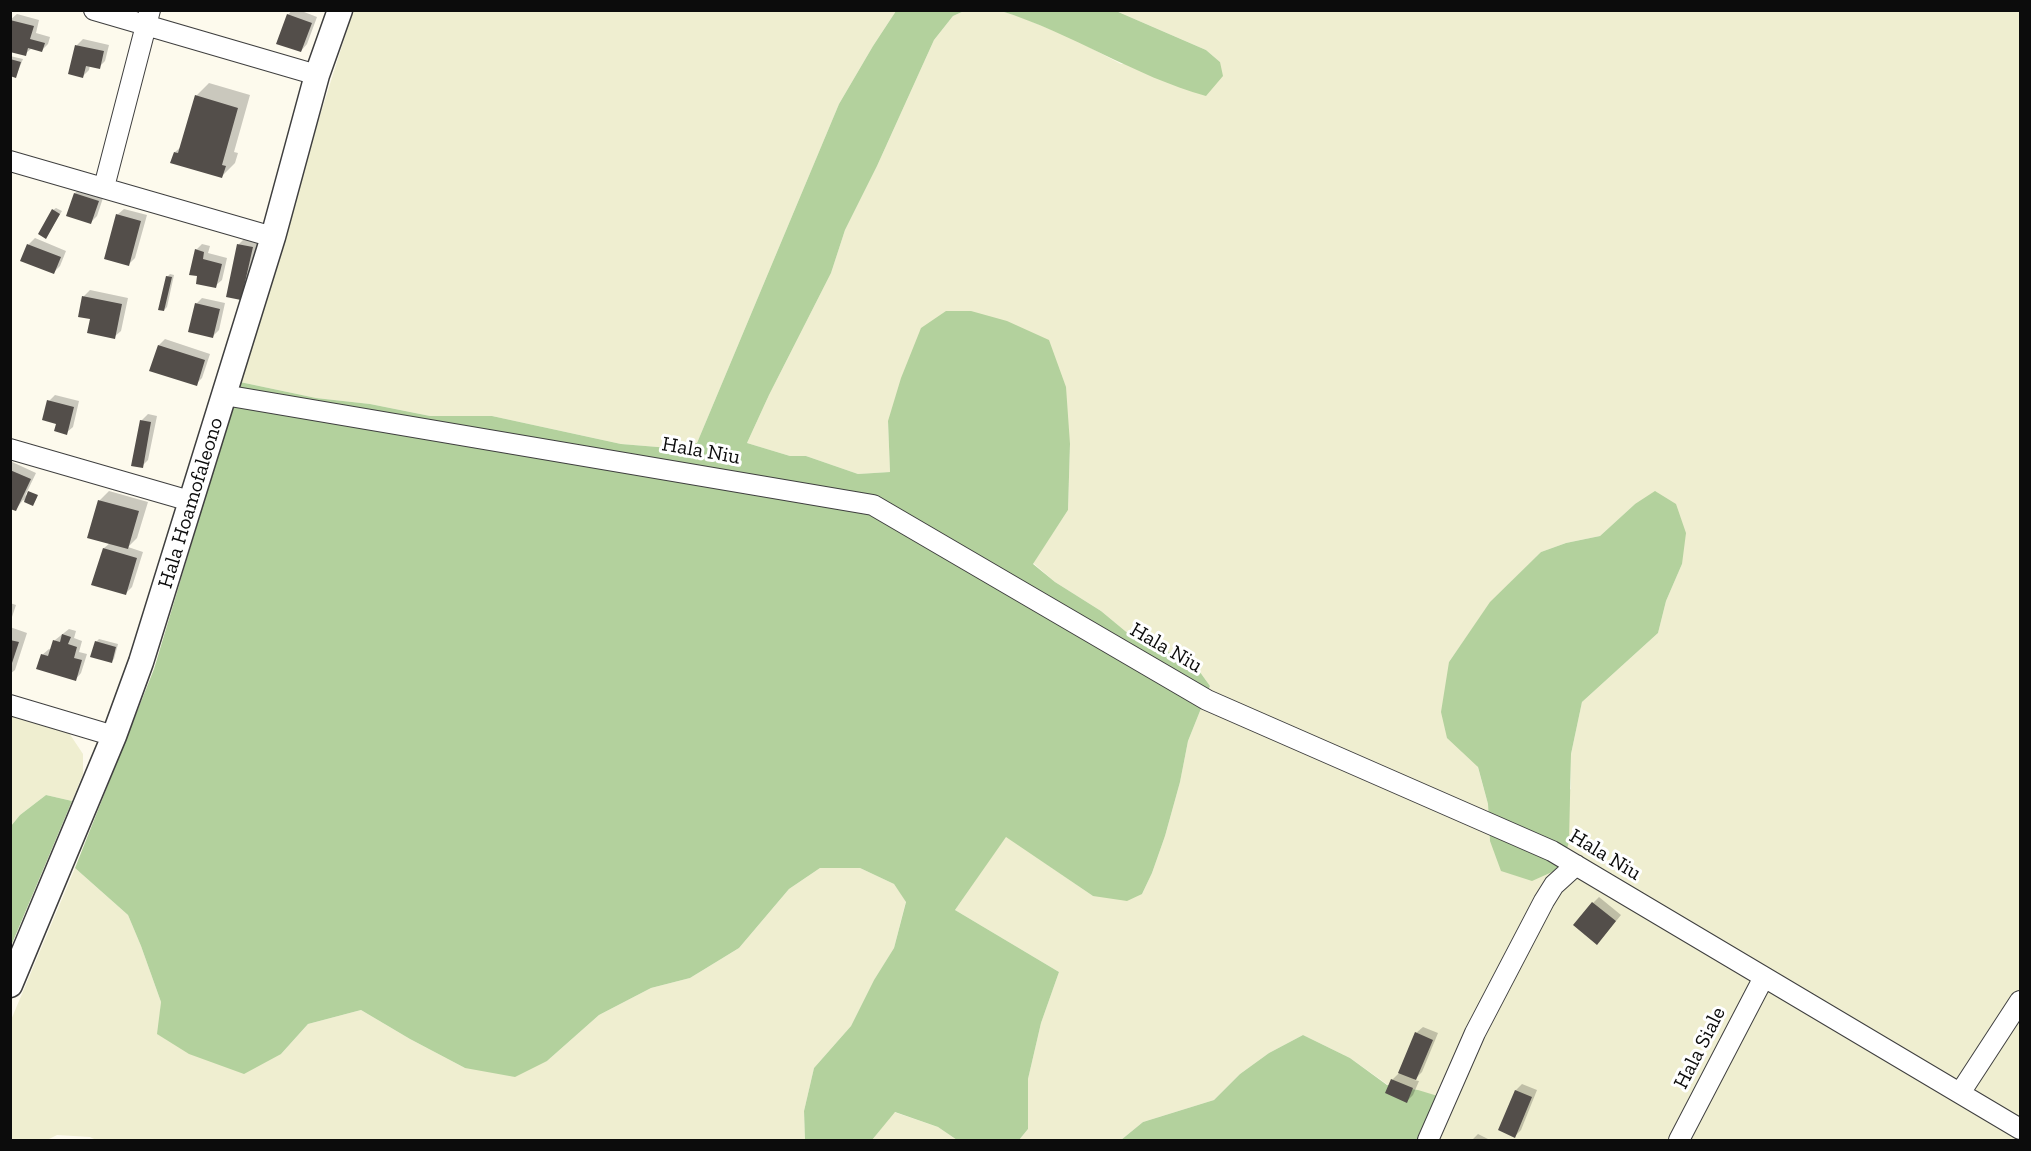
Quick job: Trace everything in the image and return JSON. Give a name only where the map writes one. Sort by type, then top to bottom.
[{"type":"street","points":[[94,10],[148,18],[317,75]]},
{"type":"street","name":"Hala Hoamofaleono","points":[[10,985],[114,736],[141,662],[273,237],[317,75],[340,10]]},
{"type":"street","points":[[104,188],[148,18]]},
{"type":"street","points":[[10,161],[273,237]]},
{"type":"street","name":"Hala Niu","points":[[224,395],[873,505],[1207,700],[1552,851],[2020,1129]]},
{"type":"street","points":[[10,449],[190,501]]},
{"type":"street","points":[[10,705],[114,736]]},
{"type":"street","points":[[1428,1140],[1475,1034],[1544,902],[1554,885],[1576,865]]},
{"type":"street","name":"Hala Siale","points":[[1679,1140],[1764,977]]},
{"type":"street","points":[[1960,1093],[2020,1001]]},
{"type":"green space","points":[[353,11],[896,11],[839,104],[697,443],[670,448],[621,444],[492,416],[430,416],[370,404],[316,398],[240,382]]},
{"type":"green space","points":[[896,11],[964,11],[953,16],[934,40],[877,166],[845,230],[831,273],[747,443],[790,456],[806,456],[858,474],[890,472],[888,421],[901,378],[921,328],[946,311],[971,311],[1007,321],[1049,340],[1066,387],[1070,444],[1068,510],[1033,564],[1055,582],[1101,611],[1136,640],[1192,661],[1210,686],[1188,741],[1180,782],[1165,836],[1142,894],[1127,901],[1093,896],[1006,837],[955,910],[1059,972],[1041,1023],[1028,1079],[1028,1129],[1019,1140],[957,1140],[938,1127],[895,1112],[872,1140],[805,1140],[804,1111],[814,1068],[851,1026],[874,980],[894,948],[906,902],[894,884],[860,868],[820,868],[789,889],[739,948],[690,978],[651,988],[599,1015],[547,1061],[515,1077],[465,1068],[361,1010],[308,1024],[281,1054],[244,1074],[189,1054],[157,1034],[161,1002],[128,915],[75,868],[154,669],[240,382],[316,398],[370,404],[430,416],[492,416],[621,444],[670,448],[697,443],[839,104]]},
{"type":"green space","points":[[964,11],[1001,11],[1074,39],[1121,64],[1220,62],[1206,50],[1116,11],[2020,11],[2020,1140],[1440,1140],[1418,1090],[1388,1085],[1350,1058],[1303,1035],[1269,1053],[1240,1074],[1214,1100],[1143,1122],[1121,1140],[1019,1140],[1028,1129],[1028,1079],[1041,1023],[1059,972],[955,910],[1006,836],[1093,896],[1142,894],[1165,836],[1180,782],[1188,741],[1210,686],[1192,661],[1136,640],[1101,611],[1055,582],[1033,563],[1068,510],[1070,444],[888,421],[890,472],[858,474],[806,456],[790,456],[747,443],[831,273],[845,230],[877,166],[934,40],[953,16]],"holes":[[[1635,504],[1682,564],[1666,601],[1658,633],[1582,702],[1571,754],[1571,789],[1490,841],[1488,804],[1449,662],[1490,603],[1541,552],[1566,543],[1600,536]]]},
{"type":"green space","points":[[1001,11],[1116,11],[1206,50],[1220,62],[1223,76],[1206,96],[1179,88],[1053,31]]},
{"type":"green space","points":[[1655,491],[1676,504],[1686,533],[1682,564],[1666,601],[1658,633],[1582,702],[1571,754],[1569,842],[1561,868],[1532,881],[1501,871],[1490,841],[1488,804],[1478,767],[1447,738],[1441,712],[1449,662],[1490,602],[1541,552],[1566,543],[1600,536],[1635,504]]},
{"type":"green space","points":[[11,715],[69,733],[83,754],[83,774],[72,801],[46,795],[20,815],[11,826]]},
{"type":"green space","points":[[46,795],[72,801],[11,946],[11,826],[20,815]]},
{"type":"green space","points":[[75,868],[128,915],[161,1002],[158,1034],[281,1054],[308,1024],[361,1010],[465,1068],[547,1061],[599,1015],[651,988],[690,978],[739,948],[789,889],[820,868],[860,868],[894,884],[906,901],[894,948],[874,980],[851,1026],[814,1068],[804,1111],[805,1140],[96,1140],[90,1137],[57,1135],[47,1140],[11,1140],[11,1020]]},
{"type":"green space","points":[[1303,1035],[1350,1058],[1387,1085],[1418,1090],[1441,1097],[1440,1140],[1121,1140],[1143,1122],[1214,1100],[1240,1074],[1269,1053]]},
{"type":"green space","points":[[894,1112],[938,1127],[957,1140],[872,1140]]},
{"type":"building","points":[[287,14],[312,23],[301,52],[276,44]]},
{"type":"building","points":[[10,20],[34,26],[30,39],[45,43],[42,52],[28,48],[26,56],[10,52]]},
{"type":"building","points":[[75,45],[104,51],[100,69],[86,66],[83,78],[68,74]]},
{"type":"building","points":[[10,59],[21,62],[16,78],[10,76]]},
{"type":"building","points":[[195,95],[238,108],[222,165],[226,166],[222,178],[170,163],[174,152],[178,153]]},
{"type":"building","points":[[74,193],[99,201],[91,224],[66,216]]},
{"type":"building","points":[[52,209],[60,214],[46,239],[38,234]]},
{"type":"building","points":[[116,214],[141,221],[129,266],[104,259]]},
{"type":"building","points":[[27,244],[61,257],[54,274],[20,261]]},
{"type":"building","points":[[237,244],[253,247],[241,300],[226,297]]},
{"type":"building","points":[[195,249],[204,252],[203,259],[222,264],[216,288],[196,284],[197,276],[189,275]]},
{"type":"building","points":[[166,276],[172,277],[164,311],[158,310]]},
{"type":"building","points":[[82,296],[122,304],[115,339],[87,333],[90,319],[78,317]]},
{"type":"building","points":[[195,303],[220,309],[213,338],[188,332]]},
{"type":"building","points":[[158,345],[205,360],[197,386],[149,371]]},
{"type":"building","points":[[47,400],[74,407],[67,435],[54,431],[56,424],[42,420]]},
{"type":"building","points":[[140,420],[151,422],[143,468],[131,466]]},
{"type":"building","points":[[10,470],[31,479],[16,511],[10,509]]},
{"type":"building","points":[[28,491],[38,495],[33,506],[24,502]]},
{"type":"building","points":[[98,500],[139,511],[128,549],[87,538]]},
{"type":"building","points":[[103,548],[137,558],[126,595],[91,585]]},
{"type":"building","points":[[62,634],[71,637],[68,644],[77,647],[74,658],[82,660],[76,681],[36,669],[41,654],[48,656],[53,640],[60,642]]},
{"type":"building","points":[[10,640],[19,642],[11,666],[10,666]]},
{"type":"building","points":[[95,641],[116,647],[112,663],[90,657]]},
{"type":"building","points":[[1592,902],[1616,921],[1597,945],[1573,925]]},
{"type":"building","points":[[1415,1032],[1433,1040],[1416,1080],[1398,1073]]},
{"type":"building","points":[[1391,1079],[1413,1088],[1407,1103],[1385,1093]]},
{"type":"building","points":[[1515,1090],[1532,1097],[1515,1138],[1498,1130]]}]
